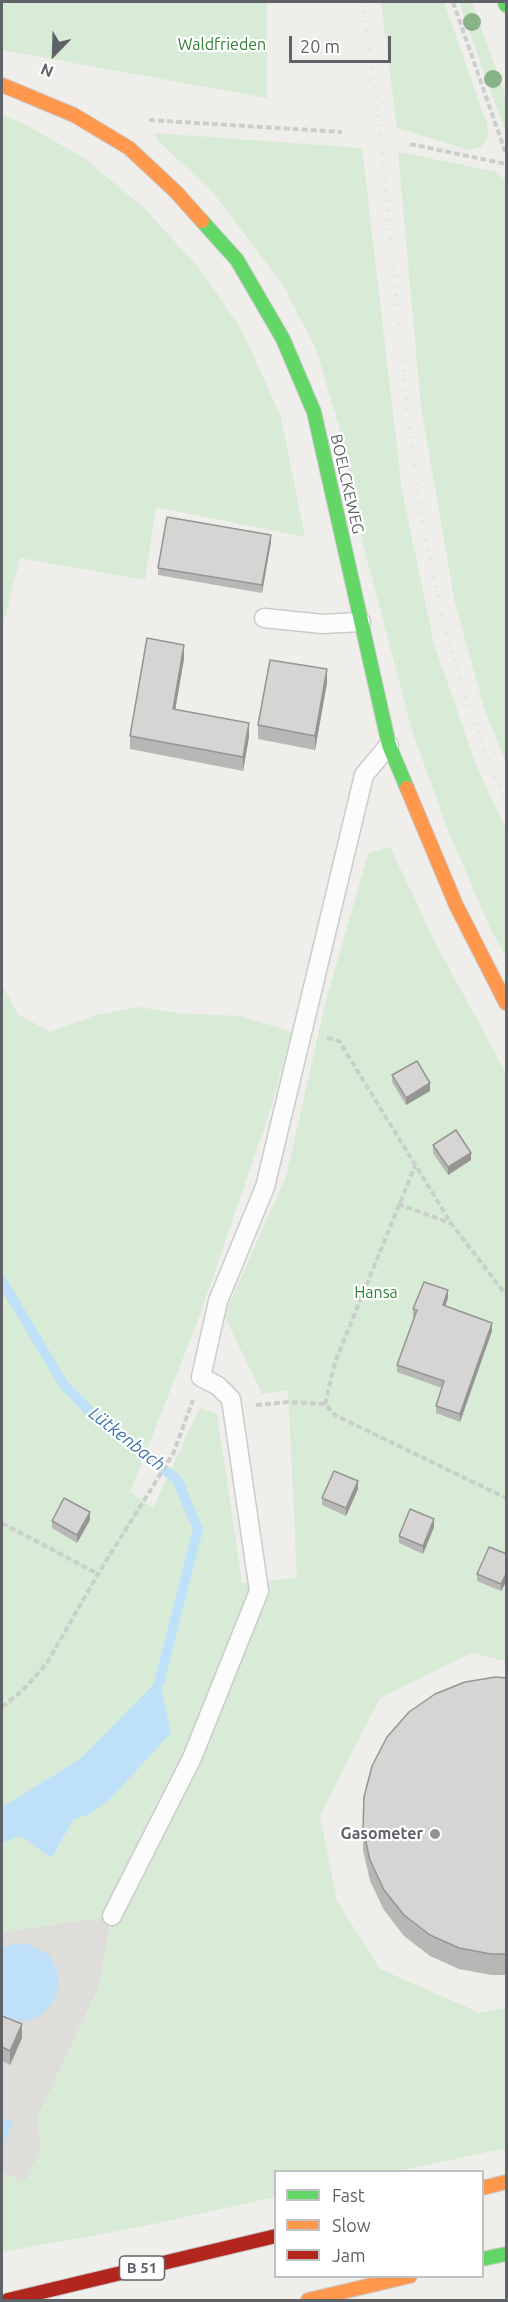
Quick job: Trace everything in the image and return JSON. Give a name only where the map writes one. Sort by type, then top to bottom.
[{"type":"main road","name":"BOELCKEWEG","points":[[2,85],[74,115],[129,148],[176,192],[237,260],[283,339],[314,412],[389,745],[456,904],[507,1003]]},
{"type":"main road","points":[[484,2188],[507,2182]]},
{"type":"main road","name":"B 51","points":[[8,2301],[274,2236]]},
{"type":"main road","points":[[484,2259],[507,2254]]},
{"type":"main road","points":[[308,2301],[406,2278]]},
{"type":"lane","points":[[264,618],[323,624],[362,622]]},
{"type":"lane","points":[[112,1916],[192,1758],[259,1591],[231,1399],[218,1386],[201,1377],[218,1301],[265,1187],[364,776],[389,745]]},
{"type":"path","points":[[453,2],[507,154]]},
{"type":"path","points":[[144,120],[342,132]]},
{"type":"path","points":[[410,144],[507,164]]},
{"type":"path","points":[[302,1032],[339,1041],[451,1223],[507,1295]]},
{"type":"path","points":[[325,1404],[334,1362],[415,1165]]},
{"type":"path","points":[[398,1204],[451,1223]]},
{"type":"path","points":[[2,1707],[23,1690],[47,1663],[98,1574],[173,1454],[201,1377]]},
{"type":"path","points":[[232,1406],[288,1402],[325,1404],[334,1415],[507,1498]]},
{"type":"path","points":[[2,1523],[98,1574]]},
{"type":"shaded area","points":[[112,1916],[99,1987],[37,2118],[42,2147],[24,2183],[2,2172],[2,1932]]},
{"type":"green space","name":"Waldfrieden","points":[[2,2],[267,2],[267,98],[2,50]]},
{"type":"green space","points":[[381,2],[444,2],[487,124],[488,137],[481,147],[469,150],[397,128]]},
{"type":"green space","points":[[459,2],[472,2],[506,98],[506,134]]},
{"type":"green space","points":[[2,114],[84,158],[144,208],[199,268],[242,330],[281,417],[305,537],[156,507],[145,580],[20,558],[2,629]]},
{"type":"green space","points":[[154,133],[362,148],[402,490],[434,644],[476,765],[506,830],[506,957],[490,928],[448,830],[413,734],[362,540],[338,423],[316,349],[283,285],[211,190],[158,141]]},
{"type":"green space","points":[[398,152],[497,172],[506,181],[506,762],[485,711],[455,603],[421,407]]},
{"type":"green space","name":"Hansa","points":[[390,847],[436,944],[506,1073],[506,1661],[472,1653],[380,1698],[320,1816],[337,1901],[380,1969],[480,2013],[506,2008],[506,2148],[404,2170],[274,2170],[274,2197],[140,2227],[2,2252],[2,2172],[24,2182],[42,2147],[37,2118],[99,1987],[112,1916],[2,1932],[2,1843],[21,1836],[51,1858],[74,1819],[88,1815],[158,1680],[80,1759],[2,1807],[2,985],[18,1014],[50,1032],[96,1015],[139,1007],[175,1013],[241,1016],[292,1032],[269,1114],[197,1323],[130,1492],[153,1508],[200,1408],[217,1414],[242,1583],[297,1578],[288,1390],[262,1394],[224,1315],[286,1177],[325,1004],[368,854]]},
{"type":"water","points":[[159,1679],[171,1733],[109,1800],[88,1815],[74,1819],[51,1858],[21,1836],[2,1843],[2,1807],[80,1759]]},
{"type":"water","points":[[14,1944],[28,1944],[49,1955],[56,1967],[59,1980],[55,1999],[47,2010],[36,2018],[23,2021],[8,2019],[2,2015],[2,1948]]},
{"type":"water","points":[[2,2117],[13,2122],[2,2148]]},
{"type":"building","points":[[167,517],[271,535],[262,585],[158,568]]},
{"type":"building","points":[[147,638],[184,645],[173,709],[249,723],[243,757],[130,736]]},
{"type":"building","points":[[270,660],[327,669],[315,736],[258,725]]},
{"type":"building","points":[[417,1061],[430,1083],[406,1098],[392,1075]]},
{"type":"building","points":[[456,1130],[471,1153],[448,1167],[433,1145]]},
{"type":"building","points":[[424,1282],[448,1290],[443,1305],[492,1323],[460,1414],[436,1406],[444,1381],[397,1365],[417,1310],[413,1309]]},
{"type":"building","points":[[334,1471],[358,1481],[346,1508],[322,1498]]},
{"type":"building","points":[[64,1498],[90,1512],[77,1535],[52,1521]]},
{"type":"building","points":[[410,1509],[434,1519],[423,1546],[399,1536]]},
{"type":"building","points":[[489,1547],[507,1554],[507,1572],[501,1584],[477,1574]]},
{"type":"building","name":"Gasometer","points":[[496,1677],[507,1678],[507,1954],[491,1954],[459,1948],[430,1935],[404,1915],[384,1890],[370,1860],[363,1829],[364,1797],[372,1766],[387,1737],[409,1712],[435,1694],[465,1682]]},
{"type":"building","points":[[2,2016],[22,2024],[10,2051],[2,2047]]},
{"type":"waterway","name":"Lütkenbach","points":[[2,1281],[64,1385],[103,1425],[177,1479],[198,1529],[159,1683]]},
{"type":"railway","points":[[363,2],[377,101],[409,426],[422,524],[445,629],[487,757],[506,802]]},
{"type":"traffic: fast","points":[[202,221],[237,260],[283,339],[314,412],[389,745],[407,788]]},
{"type":"traffic: fast","points":[[484,2259],[506,2254]]},
{"type":"traffic: slow","points":[[2,85],[74,115],[129,148],[176,192],[202,221]]},
{"type":"traffic: slow","points":[[407,788],[456,905],[506,1003]]},
{"type":"traffic: slow","points":[[484,2188],[506,2182]]},
{"type":"traffic: slow","points":[[308,2300],[402,2278]]},
{"type":"traffic: jam","points":[[8,2300],[274,2236]]},
{"type":"place","name":"Gasometer","points":[[435,1834]]}]
